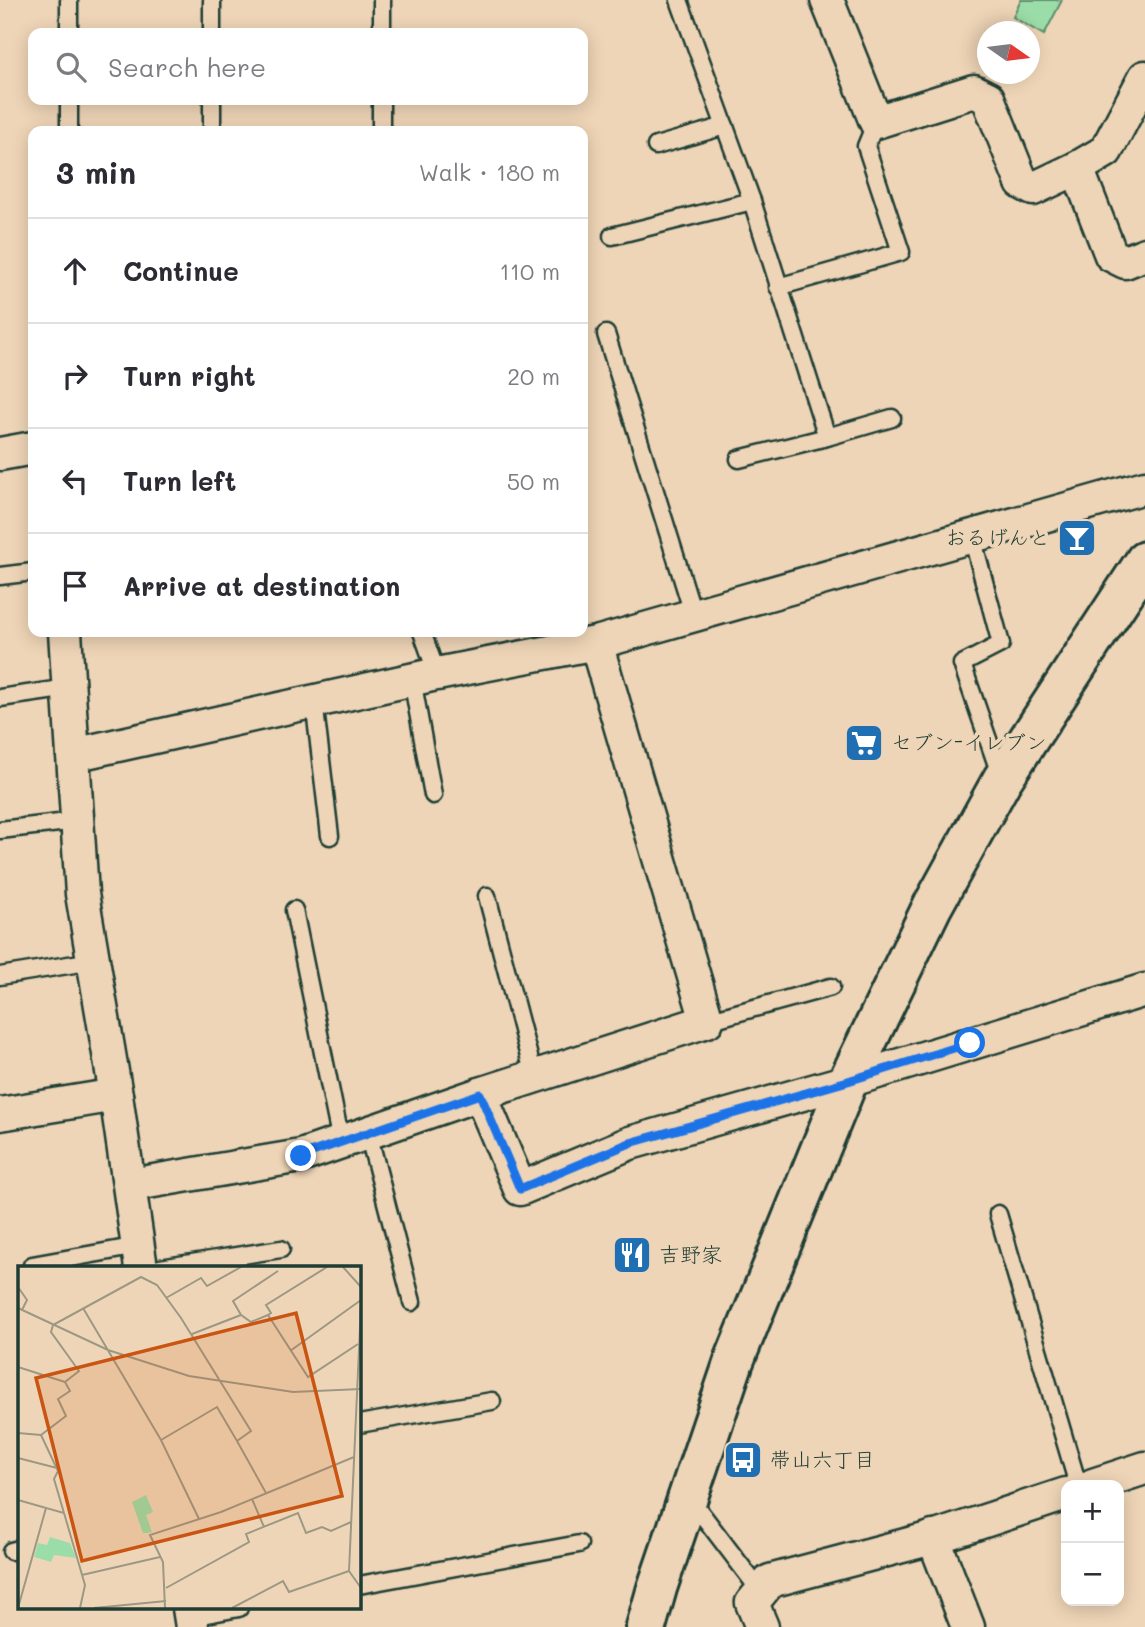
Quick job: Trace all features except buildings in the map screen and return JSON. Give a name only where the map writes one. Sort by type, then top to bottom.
[{"type":"street","points":[[827,0],[876,122],[974,91],[988,98],[1022,183],[1033,189],[1106,151],[1145,76]]},
{"type":"street","points":[[1077,167],[1111,256],[1125,262],[1145,254]]},
{"type":"street","points":[[0,454],[28,449]]},
{"type":"street","points":[[73,755],[425,677],[596,643],[1145,487]]},
{"type":"street","points":[[646,1627],[687,1495],[734,1361],[848,1081],[932,907],[1002,780],[1145,561]]},
{"type":"street","points":[[65,637],[82,894],[130,1185],[147,1261]]},
{"type":"street","points":[[130,1185],[301,1156],[534,1076],[707,1021],[596,643]]},
{"type":"street","points":[[480,1094],[520,1189],[630,1143],[848,1081],[1145,990]]},
{"type":"street","points":[[0,1114],[116,1095]]},
{"type":"street","points":[[1108,1480],[1145,1468]]},
{"type":"street","points":[[762,1627],[752,1603],[770,1581],[933,1537],[1061,1496]]},
{"type":"street","points":[[933,1537],[968,1627]]},
{"type":"lane","points":[[69,0],[69,28]]},
{"type":"lane","points":[[212,0],[212,28]]},
{"type":"lane","points":[[382,0],[382,28]]},
{"type":"lane","points":[[679,0],[752,201],[827,437]]},
{"type":"lane","points":[[69,105],[69,126]]},
{"type":"lane","points":[[212,105],[212,126]]},
{"type":"lane","points":[[381,105],[381,126]]},
{"type":"lane","points":[[778,287],[901,252],[866,146],[876,122]]},
{"type":"lane","points":[[656,146],[725,126]]},
{"type":"lane","points":[[612,236],[752,201]]},
{"type":"lane","points":[[606,334],[694,617]]},
{"type":"lane","points":[[739,458],[892,418]]},
{"type":"lane","points":[[972,537],[1001,644],[962,664],[1002,780]]},
{"type":"lane","points":[[0,576],[28,573]]},
{"type":"lane","points":[[422,637],[433,795]]},
{"type":"lane","points":[[0,698],[69,688]]},
{"type":"lane","points":[[314,702],[330,836]]},
{"type":"lane","points":[[0,830],[76,821]]},
{"type":"lane","points":[[487,897],[534,1076]]},
{"type":"lane","points":[[294,910],[354,1137],[412,1302]]},
{"type":"lane","points":[[0,976],[93,961]]},
{"type":"lane","points":[[707,1021],[831,987]]},
{"type":"lane","points":[[998,1214],[1077,1480]]},
{"type":"lane","points":[[32,1265],[147,1261],[281,1249]]},
{"type":"lane","points":[[360,1424],[492,1401]]},
{"type":"lane","points":[[687,1495],[761,1592]]},
{"type":"lane","points":[[360,1585],[579,1544]]},
{"type":"lane","points":[[191,1617],[228,1610]]},
{"type":"green space","points":[[1021,0],[1062,0],[1044,35],[1040,33],[1040,21],[1020,21],[1013,17]]},
{"type":"place","name":"おるげんと","points":[[1077,538]]},
{"type":"place","name":"セブン-イレブン","points":[[864,743]]},
{"type":"place","name":"吉野家","points":[[632,1255]]},
{"type":"place","name":"帯山六丁目","points":[[743,1460]]},
{"type":"route","points":[[301,1156],[480,1094],[520,1189],[630,1143],[970,1043]]}]
